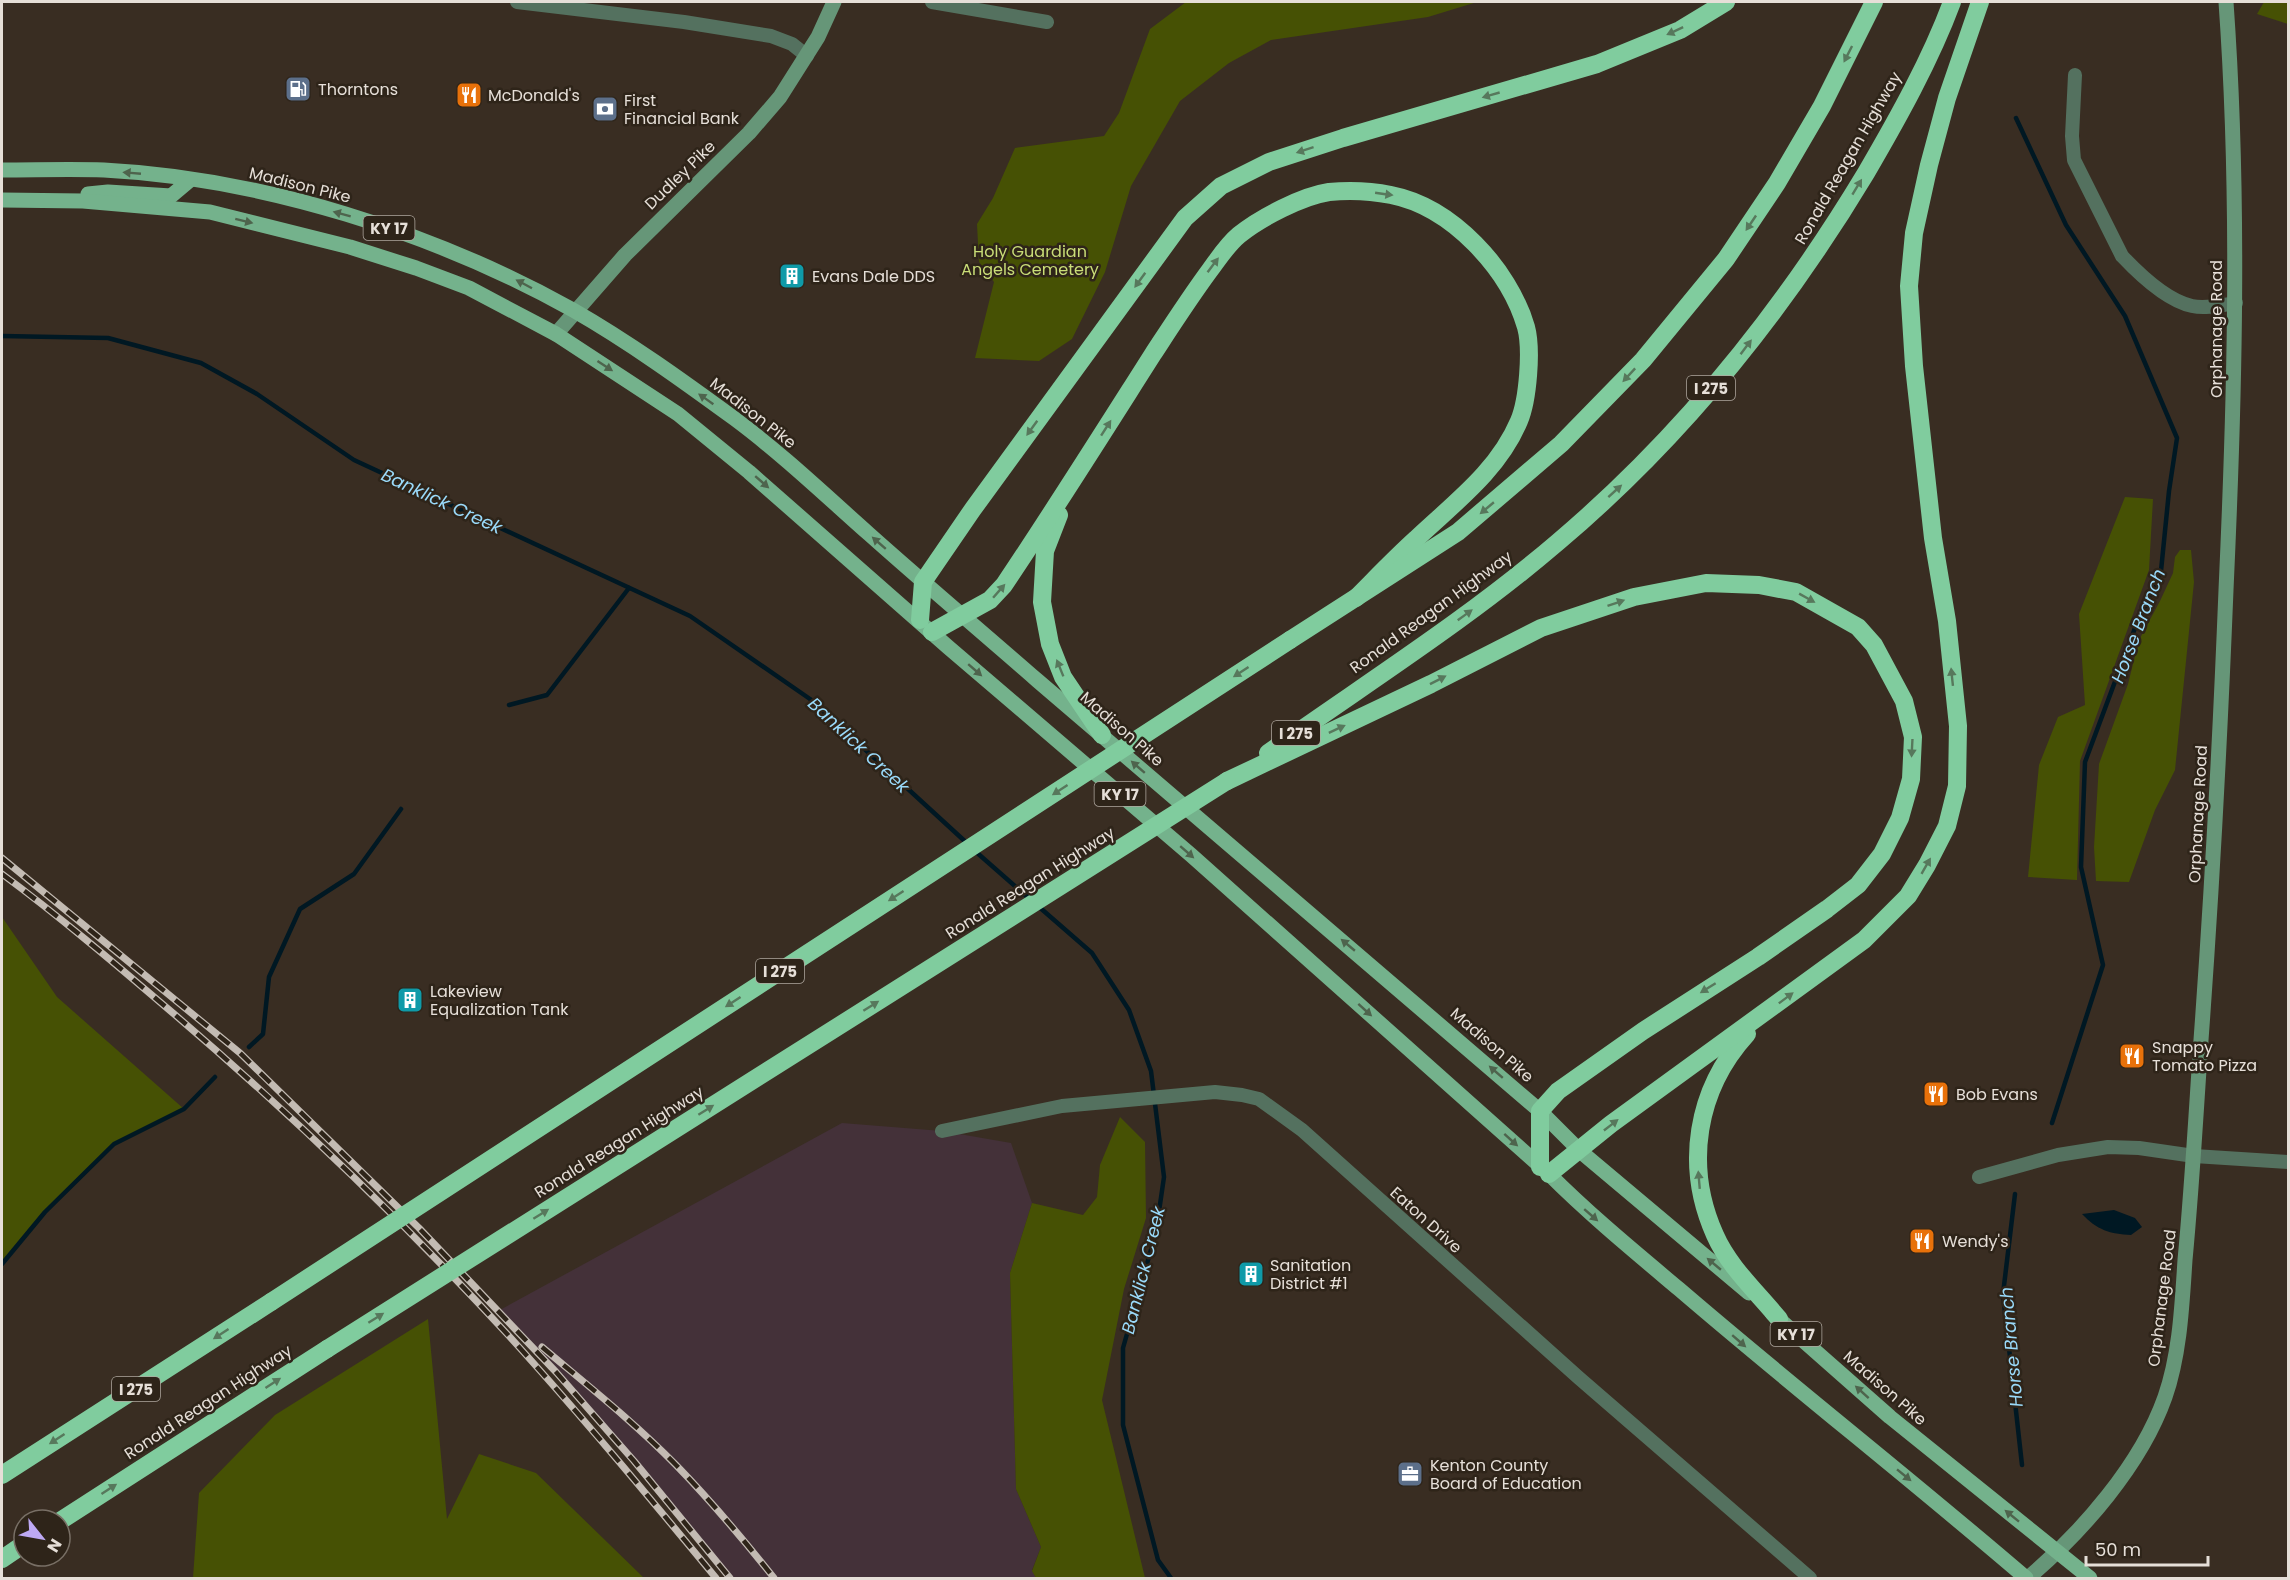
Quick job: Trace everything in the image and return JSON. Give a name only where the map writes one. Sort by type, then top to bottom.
[{"type":"highway","points":[[1356,598],[1415,539],[1466,494],[1505,447],[1520,420],[1529,362],[1527,330],[1507,284],[1489,259],[1457,228],[1422,206],[1393,195],[1359,191],[1327,193],[1296,203],[1264,218],[1239,235],[1228,246],[1189,299],[1004,585],[990,600],[962,615],[926,626],[923,582],[973,509],[1185,218],[1221,186],[1269,162],[1597,64],[1680,30],[1726,2]]},
{"type":"highway","name":"I 275","points":[[2,1475],[1458,532],[1561,444],[1643,360],[1726,259],[1777,183],[1822,105],[1874,2]]},
{"type":"highway","name":"Ronald Reagan Highway","points":[[72,1513],[327,1349],[1227,781],[1469,613],[1558,542],[1639,467],[1740,356],[1813,257],[1839,219],[1907,99],[1952,2]]},
{"type":"highway","points":[[1227,781],[1541,628],[1634,597],[1706,584],[1759,585],[1796,592],[1858,627],[1874,645],[1904,701],[1913,737],[1911,778],[1900,818],[1882,854],[1858,885],[1827,909],[1558,1091],[1540,1111],[1544,1170],[1580,1151],[1611,1125],[1864,940],[1908,896],[1928,865],[1947,826],[1958,786],[1958,726],[1947,621],[1933,538],[1914,366],[1910,286],[1914,233],[1947,98],[1980,2]]},
{"type":"highway","points":[[1072,480],[1045,551],[1042,602],[1050,644],[1063,677],[1102,735]]},
{"type":"highway","points":[[1766,1013],[1737,1045],[1708,1095],[1700,1121],[1698,1160],[1701,1197],[1715,1236],[1731,1262],[1779,1319]]},
{"type":"main road","name":"Dudley Pike","points":[[556,334],[625,255],[749,133],[780,97],[807,56],[834,2]]},
{"type":"main road","name":"Orphanage Road","points":[[2027,1578],[2057,1553],[2117,1484],[2140,1447],[2164,1400],[2172,1373],[2181,1316],[2194,1156],[2215,830],[2233,444],[2236,303],[2233,126],[2226,2]]},
{"type":"main road","name":"Madison Pike","points":[[2,171],[105,170],[190,180],[260,192],[370,221],[460,255],[510,277],[576,312],[638,351],[737,421],[781,456],[923,582],[1540,1111],[1580,1151],[1779,1319],[1890,1417],[2090,1578]]},
{"type":"main road","points":[[18,200],[108,192],[171,196],[190,180]]},
{"type":"main road","name":"KY 17","points":[[2,200],[83,201],[210,212],[350,247],[416,268],[469,288],[556,334],[687,422],[749,472],[1191,855],[1544,1170],[1578,1203],[1758,1358],[1946,1509],[2027,1578]]},
{"type":"street","points":[[517,2],[684,22],[771,36],[792,44],[807,56]]},
{"type":"street","points":[[932,2],[1047,22]]},
{"type":"street","points":[[2075,75],[2072,136],[2074,160],[2122,256],[2134,269],[2172,298],[2191,306],[2236,303]]},
{"type":"street","name":"Eaton Drive","points":[[942,1131],[1096,1101],[1215,1092],[1259,1099],[1302,1130],[1571,1371],[1810,1578]]},
{"type":"street","points":[[1978,1177],[2058,1155],[2108,1147],[2139,1148],[2194,1156],[2289,1162]]},
{"type":"shaded area","points":[[842,1123],[942,1131],[1011,1143],[1032,1203],[1010,1273],[1016,1489],[1041,1547],[1032,1570],[1036,1578],[730,1578],[634,1461],[556,1372],[498,1311]]},
{"type":"green space","name":"Holy Guardian Angels Cemetery","points":[[1186,2],[1477,2],[1428,17],[1271,40],[1229,63],[1180,101],[1131,186],[1105,272],[1072,339],[1039,361],[975,358],[994,282],[979,262],[977,224],[993,198],[1015,148],[1104,136],[1119,113],[1150,29]]},
{"type":"green space","points":[[2264,2],[2288,2],[2288,24],[2257,14]]},
{"type":"green space","points":[[2125,497],[2153,499],[2149,570],[2080,761],[2077,880],[2028,877],[2039,765],[2058,717],[2085,705],[2079,614]]},
{"type":"green space","points":[[2180,550],[2191,550],[2194,582],[2175,770],[2155,810],[2129,882],[2096,881],[2094,847],[2099,764],[2128,684],[2139,640],[2173,573],[2175,557]]},
{"type":"green space","points":[[2,917],[57,997],[184,1109],[113,1144],[45,1212],[2,1264]]},
{"type":"green space","points":[[1120,1117],[1145,1142],[1146,1218],[1124,1289],[1102,1400],[1145,1578],[1036,1578],[1032,1571],[1041,1547],[1016,1489],[1010,1273],[1032,1203],[1083,1215],[1097,1197],[1100,1165]]},
{"type":"green space","points":[[428,1319],[447,1519],[479,1454],[536,1473],[644,1578],[193,1578],[199,1493],[275,1415]]},
{"type":"water","points":[[2114,1210],[2135,1218],[2142,1227],[2131,1235],[2117,1234],[2104,1230],[2082,1214]]},
{"type":"waterway","name":"Horse Branch","points":[[2016,118],[2066,225],[2125,316],[2177,438],[2161,571],[2135,628],[2085,762],[2081,867],[2103,965],[2052,1123]]},
{"type":"waterway","name":"Banklick Creek","points":[[2,336],[108,338],[201,363],[257,394],[354,460],[690,616],[810,699],[969,845]]},
{"type":"waterway","points":[[509,705],[547,695],[629,588]]},
{"type":"waterway","points":[[249,1047],[263,1034],[269,977],[300,909],[354,874],[401,809]]},
{"type":"waterway","name":"Banklick Creek","points":[[975,851],[1032,901]]},
{"type":"waterway","name":"Banklick Creek","points":[[1038,906],[1092,953],[1129,1010],[1151,1071],[1164,1177],[1156,1232],[1123,1348],[1123,1425],[1158,1560],[1171,1578]]},
{"type":"waterway","points":[[2,1264],[45,1212],[114,1144],[184,1109],[215,1077]]},
{"type":"waterway","name":"Horse Branch","points":[[2015,1194],[2003,1294],[2022,1465]]},
{"type":"railway","points":[[2,858],[240,1053],[419,1228],[556,1372],[634,1461],[730,1578]]},
{"type":"railway","points":[[2,874],[86,939],[212,1047],[300,1126],[385,1208],[469,1293],[536,1366],[716,1578]]},
{"type":"railway","points":[[542,1347],[660,1449],[702,1492],[774,1578]]},
{"type":"place","name":"Thorntons","points":[[298,89]]},
{"type":"place","name":"McDonald's","points":[[469,95]]},
{"type":"place","name":"First Financial Bank","points":[[605,109]]},
{"type":"place","name":"Evans Dale DDS","points":[[792,276]]},
{"type":"place","name":"Lakeview Equalization Tank","points":[[410,1000]]},
{"type":"place","name":"Snappy Tomato Pizza","points":[[2132,1056]]},
{"type":"place","name":"Bob Evans","points":[[1936,1094]]},
{"type":"place","name":"Wendy's","points":[[1922,1241]]},
{"type":"place","name":"Sanitation District #1","points":[[1251,1274]]},
{"type":"place","name":"Kenton County Board of Education","points":[[1410,1474]]}]
